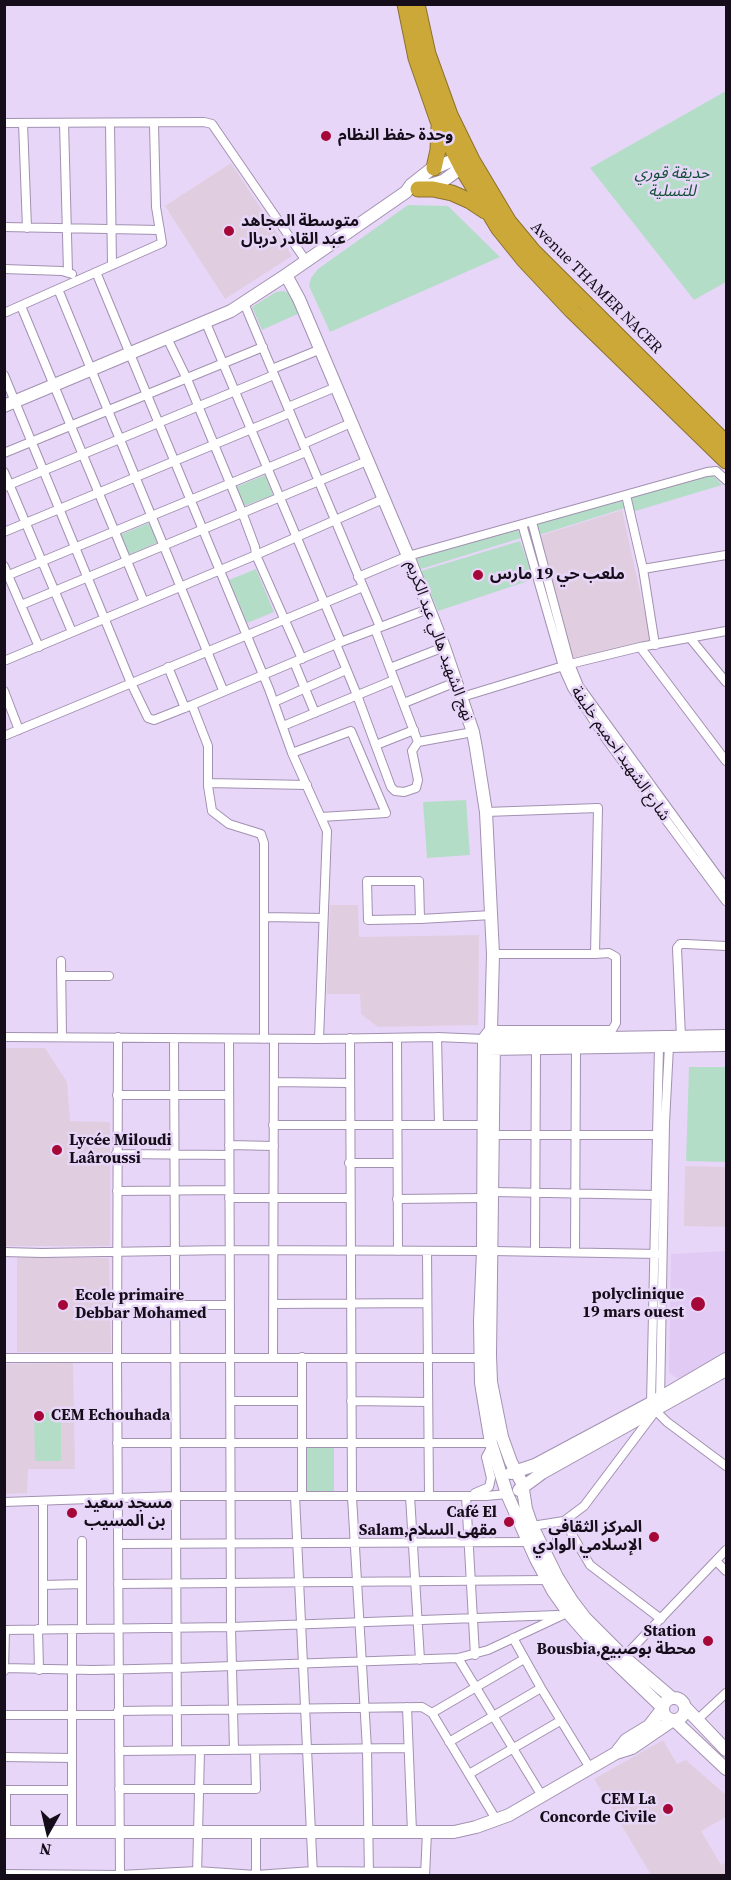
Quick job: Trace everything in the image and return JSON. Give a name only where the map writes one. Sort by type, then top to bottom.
[{"type":"highway","points":[[405,4],[416,58],[438,121],[465,160]]},
{"type":"highway","name":"Avenue THAMER NACER","points":[[417,4],[428,54],[438,85],[465,160],[488,213],[511,245],[544,282],[726,461]]},
{"type":"highway","points":[[434,168],[438,150],[438,121]]},
{"type":"highway","name":"Avenue THAMER NACER","points":[[465,160],[509,222],[533,251],[726,443]]},
{"type":"highway","points":[[412,190],[432,189],[452,193],[488,213]]},
{"type":"main road","points":[[412,190],[413,183],[434,168],[465,160]]},
{"type":"main road","points":[[10,404],[206,323],[244,303],[412,190],[443,181],[465,160]]},
{"type":"main road","name":"نهج الشهيد هالي عبد الكريم","points":[[286,275],[321,349],[408,556],[444,647],[473,732],[486,812],[492,915],[493,954],[487,1041]]},
{"type":"main road","points":[[487,1041],[726,1036]]},
{"type":"main road","points":[[487,1041],[536,1049],[726,1045]]},
{"type":"main road","points":[[487,1041],[484,1125],[488,1195],[491,1382],[502,1437],[523,1486],[526,1509],[556,1577],[585,1618],[624,1657],[672,1698],[679,1699],[726,1750]]},
{"type":"main road","points":[[487,1041],[494,1135],[488,1195]]},
{"type":"main road","points":[[488,1251],[480,1358],[481,1383],[492,1444],[502,1478],[528,1542],[546,1580],[567,1615],[663,1708],[667,1718],[674,1720],[726,1769]]},
{"type":"main road","points":[[507,1494],[515,1493],[542,1473],[657,1405],[726,1359]]},
{"type":"main road","points":[[502,1478],[530,1468],[726,1370]]},
{"type":"main road","points":[[616,1753],[624,1742],[651,1724],[665,1702],[672,1698]]},
{"type":"main road","points":[[5,1832],[454,1832],[496,1821],[616,1753],[632,1748],[682,1716],[685,1707]]},
{"type":"street","points":[[4,123],[204,122],[215,126],[306,261]]},
{"type":"street","points":[[23,123],[27,228]]},
{"type":"street","points":[[64,123],[68,272]]},
{"type":"street","points":[[110,124],[112,265]]},
{"type":"street","points":[[4,313],[161,244],[155,189],[154,124]]},
{"type":"street","points":[[4,227],[160,230]]},
{"type":"street","points":[[4,269],[68,272],[79,279]]},
{"type":"street","points":[[96,272],[274,702],[292,753],[327,831],[319,1039]]},
{"type":"street","points":[[58,289],[223,690]]},
{"type":"street","points":[[244,303],[363,587],[394,680],[418,742]]},
{"type":"street","points":[[21,306],[144,602]]},
{"type":"street","points":[[206,323],[324,602],[346,670],[391,787],[398,792],[416,788],[418,780],[412,751],[418,742],[473,732]]},
{"type":"street","points":[[167,338],[187,379],[242,512],[256,555],[284,618],[298,660],[304,688],[315,713]]},
{"type":"street","points":[[4,453],[263,347]]},
{"type":"street","points":[[7,486],[235,391],[321,349]]},
{"type":"street","points":[[4,375],[10,404],[31,442],[106,618],[131,683],[148,718],[154,720],[338,643],[428,609]]},
{"type":"street","points":[[4,532],[251,429],[336,387]]},
{"type":"street","points":[[7,576],[268,468],[351,423]]},
{"type":"street","points":[[21,605],[367,461]]},
{"type":"street","points":[[358,577],[408,556],[712,471],[719,473],[726,480]]},
{"type":"street","points":[[4,472],[7,486],[26,523],[72,632]]},
{"type":"street","points":[[626,495],[643,569],[655,645]]},
{"type":"street","points":[[4,661],[383,499]]},
{"type":"street","name":"شارع الشهيد احميم خليفة","points":[[532,522],[567,665],[579,686],[726,888]]},
{"type":"street","name":"شارع الشهيد احميم خليفة","points":[[522,524],[579,700],[606,740],[726,901]]},
{"type":"street","points":[[643,569],[726,555]]},
{"type":"street","points":[[4,566],[39,647]]},
{"type":"street","points":[[4,736],[206,650],[363,587]]},
{"type":"street","points":[[462,697],[567,665],[640,647],[726,631]]},
{"type":"street","points":[[690,638],[725,676]]},
{"type":"street","points":[[390,668],[444,647]]},
{"type":"street","points":[[640,647],[726,761]]},
{"type":"street","points":[[168,667],[208,746],[208,783],[212,811],[229,824],[255,832],[263,837],[264,1039]]},
{"type":"street","points":[[274,702],[346,670]]},
{"type":"street","points":[[282,726],[394,680]]},
{"type":"street","points":[[404,703],[456,682]]},
{"type":"street","points":[[4,691],[19,730]]},
{"type":"street","points":[[376,745],[414,730]]},
{"type":"street","points":[[292,753],[351,731],[386,813],[321,817]]},
{"type":"street","points":[[208,783],[307,785]]},
{"type":"street","points":[[486,812],[597,808],[595,954]]},
{"type":"street","points":[[420,919],[418,881],[367,881],[368,920],[420,919],[492,915]]},
{"type":"street","points":[[265,917],[323,918]]},
{"type":"street","points":[[681,1037],[677,948],[680,944],[726,946]]},
{"type":"street","points":[[4,1037],[319,1039],[437,1037],[487,1041],[612,1030],[616,1023],[616,957],[609,953],[493,954]]},
{"type":"street","points":[[61,961],[62,1037]]},
{"type":"street","points":[[61,976],[109,976]]},
{"type":"street","points":[[118,1037],[116,1154],[120,1875]]},
{"type":"street","points":[[437,1037],[439,1124]]},
{"type":"street","points":[[174,1038],[177,1750]]},
{"type":"street","points":[[350,1038],[352,1497],[367,1749],[369,1873]]},
{"type":"street","points":[[397,1038],[398,1251]]},
{"type":"street","points":[[229,1039],[231,1667],[234,1750]]},
{"type":"street","points":[[273,1357],[274,1039]]},
{"type":"street","points":[[659,1254],[656,1195],[657,1135],[664,1046]]},
{"type":"street","points":[[532,1526],[564,1521],[584,1506],[657,1405],[664,1046]]},
{"type":"street","points":[[575,1252],[576,1048]]},
{"type":"street","points":[[535,1251],[536,1049]]},
{"type":"street","points":[[274,1082],[349,1083]]},
{"type":"street","points":[[117,1095],[229,1095]]},
{"type":"street","points":[[273,1125],[484,1125]]},
{"type":"street","points":[[494,1135],[657,1135]]},
{"type":"street","points":[[229,1145],[274,1146]]},
{"type":"street","points":[[116,1154],[229,1155]]},
{"type":"street","points":[[349,1163],[397,1163]]},
{"type":"street","points":[[117,1191],[175,1191],[274,1198],[349,1198]]},
{"type":"street","points":[[397,1199],[536,1192],[656,1195]]},
{"type":"street","points":[[4,1252],[118,1253],[229,1250],[535,1251],[659,1254]]},
{"type":"street","points":[[427,1251],[429,1496]]},
{"type":"street","points":[[273,1304],[427,1303]]},
{"type":"street","points":[[117,1305],[230,1305]]},
{"type":"street","points":[[4,1358],[480,1358]]},
{"type":"street","points":[[302,1358],[302,1442],[298,1543],[313,1873]]},
{"type":"street","points":[[231,1401],[302,1401]]},
{"type":"street","points":[[351,1401],[428,1402]]},
{"type":"street","points":[[657,1405],[692,1442],[726,1466]]},
{"type":"street","points":[[117,1443],[492,1444],[486,1457],[491,1478],[489,1487],[466,1496]]},
{"type":"street","points":[[4,1502],[176,1496],[352,1497],[507,1494]]},
{"type":"street","points":[[410,1496],[420,1660]]},
{"type":"street","points":[[466,1496],[475,1655]]},
{"type":"street","points":[[39,1670],[43,1585],[43,1501]]},
{"type":"street","points":[[564,1521],[590,1565],[661,1619]]},
{"type":"street","points":[[81,1541],[82,1629]]},
{"type":"street","points":[[118,1544],[528,1542]]},
{"type":"street","points":[[624,1657],[726,1550]]},
{"type":"street","points":[[716,1561],[726,1571]]},
{"type":"street","points":[[118,1584],[546,1580]]},
{"type":"street","points":[[43,1585],[82,1584]]},
{"type":"street","points":[[567,1615],[475,1655],[458,1658],[118,1670],[5,1670],[5,1630],[231,1627],[567,1615]]},
{"type":"street","points":[[72,1629],[72,1832]]},
{"type":"street","points":[[513,1638],[560,1721],[590,1768]]},
{"type":"street","points":[[458,1658],[542,1796]]},
{"type":"street","points":[[432,1713],[524,1659]]},
{"type":"street","points":[[449,1742],[541,1688]]},
{"type":"street","points":[[697,1720],[726,1693]]},
{"type":"street","points":[[719,1701],[726,1708]]},
{"type":"street","points":[[407,1707],[412,1832]]},
{"type":"street","points":[[4,1715],[422,1707],[432,1713],[496,1821]]},
{"type":"street","points":[[469,1774],[560,1721]]},
{"type":"street","points":[[119,1751],[408,1748]]},
{"type":"street","points":[[197,1873],[200,1750]]},
{"type":"street","points":[[119,1790],[256,1789],[255,1750]]},
{"type":"street","points":[[4,1757],[72,1758]]},
{"type":"street","points":[[5,1832],[5,1790],[72,1790]]},
{"type":"street","points":[[256,1832],[256,1875]]},
{"type":"street","points":[[4,1874],[424,1874],[427,1832]]},
{"type":"shaded area","name":"متوسطة المجاهد عبد القادر دربال","points":[[231,163],[292,256],[225,299],[165,206]]},
{"type":"shaded area","points":[[622,510],[651,641],[573,658],[539,536]]},
{"type":"shaded area","points":[[330,905],[358,905],[359,937],[479,935],[478,1025],[378,1027],[361,1014],[360,994],[327,994]]},
{"type":"shaded area","name":"Lycée Miloudi Laâroussi","points":[[5,1048],[45,1048],[67,1082],[70,1121],[110,1122],[110,1246],[5,1246]]},
{"type":"shaded area","points":[[685,1166],[726,1167],[726,1227],[684,1226]]},
{"type":"shaded area","name":"polyclinique 19 mars ouest","points":[[726,1251],[726,1355],[681,1380],[669,1373],[671,1254]]},
{"type":"shaded area","name":"Ecole primaire Debbar Mohamed","points":[[17,1257],[109,1258],[111,1352],[17,1352]]},
{"type":"shaded area","name":"CEM Echouhada","points":[[73,1363],[75,1469],[28,1469],[27,1493],[5,1494],[4,1364]]},
{"type":"shaded area","name":"CEM La Concorde Civile","points":[[663,1740],[677,1764],[686,1760],[726,1795],[726,1817],[701,1831],[721,1865],[726,1862],[726,1875],[651,1875],[594,1779]]},
{"type":"green space","name":"حديقة قوري للتسلية","points":[[726,91],[726,282],[694,300],[590,168]]},
{"type":"green space","points":[[408,205],[448,206],[500,257],[330,332],[309,286],[311,278],[318,269]]},
{"type":"green space","points":[[284,291],[290,294],[302,312],[262,330],[252,307],[276,292]]},
{"type":"green space","points":[[711,473],[722,485],[632,512],[628,497]]},
{"type":"green space","points":[[265,475],[273,495],[244,506],[236,487]]},
{"type":"green space","points":[[621,497],[625,508],[539,535],[535,523]]},
{"type":"green space","points":[[149,523],[158,542],[129,555],[120,535]]},
{"type":"green space","points":[[517,528],[521,538],[421,569],[416,557]]},
{"type":"green space","name":"ملعب حي 19 مارس","points":[[520,541],[534,579],[438,611],[421,571]]},
{"type":"green space","points":[[256,569],[274,612],[247,623],[229,580]]},
{"type":"green space","points":[[466,800],[470,855],[427,858],[423,802]]},
{"type":"green space","points":[[689,1067],[726,1067],[726,1162],[686,1161]]},
{"type":"green space","points":[[34,1412],[61,1413],[61,1461],[35,1461]]},
{"type":"green space","points":[[307,1448],[334,1448],[334,1491],[307,1491]]},
{"type":"place","name":"وحدة حفظ النظام","points":[[326,136]]},
{"type":"place","name":"متوسطة المجاهد عبد القادر دربال","points":[[229,231]]},
{"type":"place","name":"ملعب حي 19 مارس","points":[[478,575]]},
{"type":"place","name":"Lycée Miloudi Laâroussi","points":[[57,1150]]},
{"type":"place","name":"polyclinique 19 mars ouest","points":[[698,1304]]},
{"type":"place","name":"Ecole primaire Debbar Mohamed","points":[[63,1305]]},
{"type":"place","name":"CEM Echouhada","points":[[39,1416]]},
{"type":"place","name":"مسجد سعيد بن المسيب","points":[[72,1513]]},
{"type":"place","name":"Café El Salam,مقهى السلام","points":[[509,1522]]},
{"type":"place","name":"المركز الثقافي الإسلامي الوادي","points":[[654,1537]]},
{"type":"place","name":"Station Bousbia,محطة بوصبيع","points":[[708,1641]]},
{"type":"place","name":"CEM La Concorde Civile","points":[[668,1809]]}]
